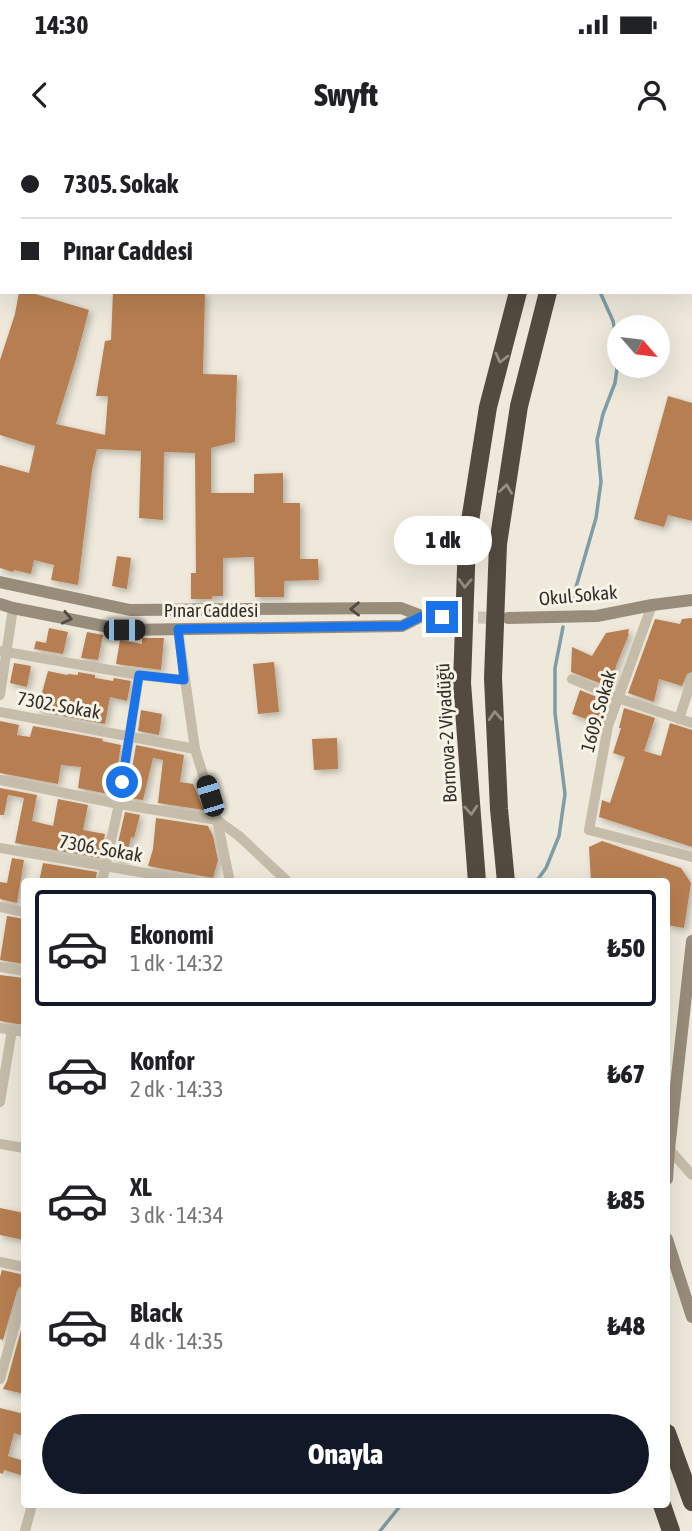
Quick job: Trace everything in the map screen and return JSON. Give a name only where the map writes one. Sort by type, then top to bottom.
[{"type":"highway","name":"Bornova-2 Viyadüğü","points":[[477,878],[462,683],[467,540],[488,407],[517,294]]},
{"type":"highway","points":[[506,878],[499,809],[493,678],[498,544],[519,406],[547,294]]},
{"type":"highway","points":[[670,1441],[692,1502]]},
{"type":"highway","points":[[663,1508],[671,1531]]},
{"type":"main road","name":"Pınar Caddesi","points":[[0,582],[130,610],[401,608],[422,616],[442,617]]},
{"type":"main road","name":"Okul Sokak","points":[[508,618],[597,616],[692,600]]},
{"type":"main road","name":"Pınar Caddesi","points":[[0,604],[124,630],[402,626],[422,616]]},
{"type":"main road","points":[[670,1132],[692,941]]},
{"type":"main road","points":[[670,1249],[692,1317]]},
{"type":"street","name":"1609. Sokak","points":[[652,605],[608,726],[589,830],[692,857]]},
{"type":"street","points":[[0,695],[4,652],[13,608]]},
{"type":"street","points":[[178,629],[195,749],[217,820],[229,878]]},
{"type":"street","points":[[4,652],[184,680]]},
{"type":"street","points":[[103,878],[119,804],[139,675]]},
{"type":"street","points":[[572,679],[692,723]]},
{"type":"street","points":[[679,719],[692,679]]},
{"type":"street","name":"7302. Sokak","points":[[0,712],[195,749]]},
{"type":"street","points":[[0,780],[217,820],[239,836],[284,878]]},
{"type":"street","name":"7306. Sokak","points":[[0,848],[172,878]]},
{"type":"street","points":[[0,907],[21,911]]},
{"type":"street","points":[[0,967],[21,970]]},
{"type":"street","points":[[0,1028],[21,1032]]},
{"type":"street","points":[[0,1102],[12,1030]]},
{"type":"street","points":[[0,1144],[21,1148]]},
{"type":"street","points":[[670,1151],[692,1175]]},
{"type":"street","points":[[0,1262],[21,1266]]},
{"type":"street","points":[[0,1379],[4,1348],[21,1301]]},
{"type":"street","points":[[25,1531],[31,1508]]},
{"type":"building","points":[[19,294],[36,294],[89,310],[56,424],[105,435],[108,396],[96,396],[105,341],[111,340],[113,294],[205,294],[203,374],[237,375],[235,442],[211,448],[211,493],[254,493],[254,474],[283,473],[283,503],[300,503],[300,559],[318,559],[319,580],[284,581],[284,597],[255,597],[254,557],[223,558],[223,596],[191,599],[191,573],[196,573],[195,453],[164,452],[163,520],[139,518],[141,451],[97,449],[78,585],[51,580],[54,565],[34,560],[31,574],[0,568],[0,465],[29,473],[35,446],[0,435],[0,360]]},
{"type":"building","points":[[668,396],[692,403],[692,521],[668,515],[664,527],[634,519]]},
{"type":"building","points":[[117,556],[131,558],[127,589],[112,586]]},
{"type":"building","points":[[692,618],[692,672],[687,674],[682,686],[659,679],[654,702],[628,693],[655,619],[680,624],[682,619]]},
{"type":"building","points":[[49,628],[68,632],[63,654],[34,649],[36,641],[46,643]]},
{"type":"building","points":[[629,629],[616,666],[612,688],[571,672],[572,647],[592,656],[606,633]]},
{"type":"building","points":[[87,632],[103,635],[98,660],[81,658]]},
{"type":"building","points":[[142,638],[164,638],[161,670],[116,664],[120,640],[142,644]]},
{"type":"building","points":[[274,662],[279,712],[258,714],[253,664]]},
{"type":"building","points":[[14,663],[31,666],[27,687],[10,683]]},
{"type":"building","points":[[48,671],[67,675],[78,675],[78,672],[95,675],[95,678],[131,681],[127,701],[110,697],[105,724],[37,711]]},
{"type":"building","points":[[580,690],[609,702],[601,724],[572,714]]},
{"type":"building","points":[[624,708],[655,718],[644,751],[661,756],[670,723],[692,730],[692,847],[599,817],[602,800],[610,803],[625,757],[613,753]]},
{"type":"building","points":[[141,710],[162,714],[159,735],[138,731]]},
{"type":"building","points":[[0,721],[19,725],[17,735],[30,737],[33,726],[121,745],[113,795],[78,788],[81,767],[61,765],[58,784],[0,773]]},
{"type":"building","points":[[337,738],[338,769],[314,770],[312,739]]},
{"type":"building","points":[[136,745],[184,755],[180,782],[193,784],[204,810],[158,803],[163,760],[153,758],[143,800],[127,798]]},
{"type":"building","points":[[0,788],[37,795],[32,821],[53,826],[58,799],[88,805],[83,830],[105,834],[100,858],[15,843],[24,798],[8,795],[4,815],[0,815]]},
{"type":"building","points":[[125,812],[140,815],[125,862],[114,860]]},
{"type":"building","points":[[156,818],[208,826],[218,860],[213,878],[148,866],[153,849]]},
{"type":"building","points":[[602,841],[681,868],[691,883],[684,928],[670,926],[670,878],[591,878],[589,847]]},
{"type":"building","points":[[12,858],[24,860],[17,903],[0,899],[0,882],[7,883]]},
{"type":"building","points":[[43,863],[97,872],[96,878],[40,878]]},
{"type":"building","points":[[7,916],[21,918],[21,964],[0,960]]},
{"type":"building","points":[[0,975],[21,978],[21,1024],[0,1021]]},
{"type":"building","points":[[0,1208],[21,1212],[21,1239],[0,1235]]},
{"type":"building","points":[[2,1270],[21,1274],[21,1287],[17,1291],[3,1340],[0,1339]]},
{"type":"building","points":[[21,1330],[21,1393],[3,1389]]},
{"type":"building","points":[[0,1408],[21,1413],[21,1435],[14,1433],[8,1456],[21,1460],[21,1475],[4,1470],[3,1474],[0,1473]]},
{"type":"waterway","points":[[572,601],[596,518],[601,482],[597,440],[603,414],[615,383],[619,354],[613,321],[601,294]]},
{"type":"waterway","points":[[539,878],[546,868],[559,836],[565,794],[555,713],[555,668],[563,627]]},
{"type":"waterway","points":[[380,1531],[399,1508]]},
{"type":"tunnel","points":[[442,617],[501,618]]},
{"type":"route","points":[[122,782],[139,675],[184,680],[178,629],[402,626],[422,616],[442,617]]}]
